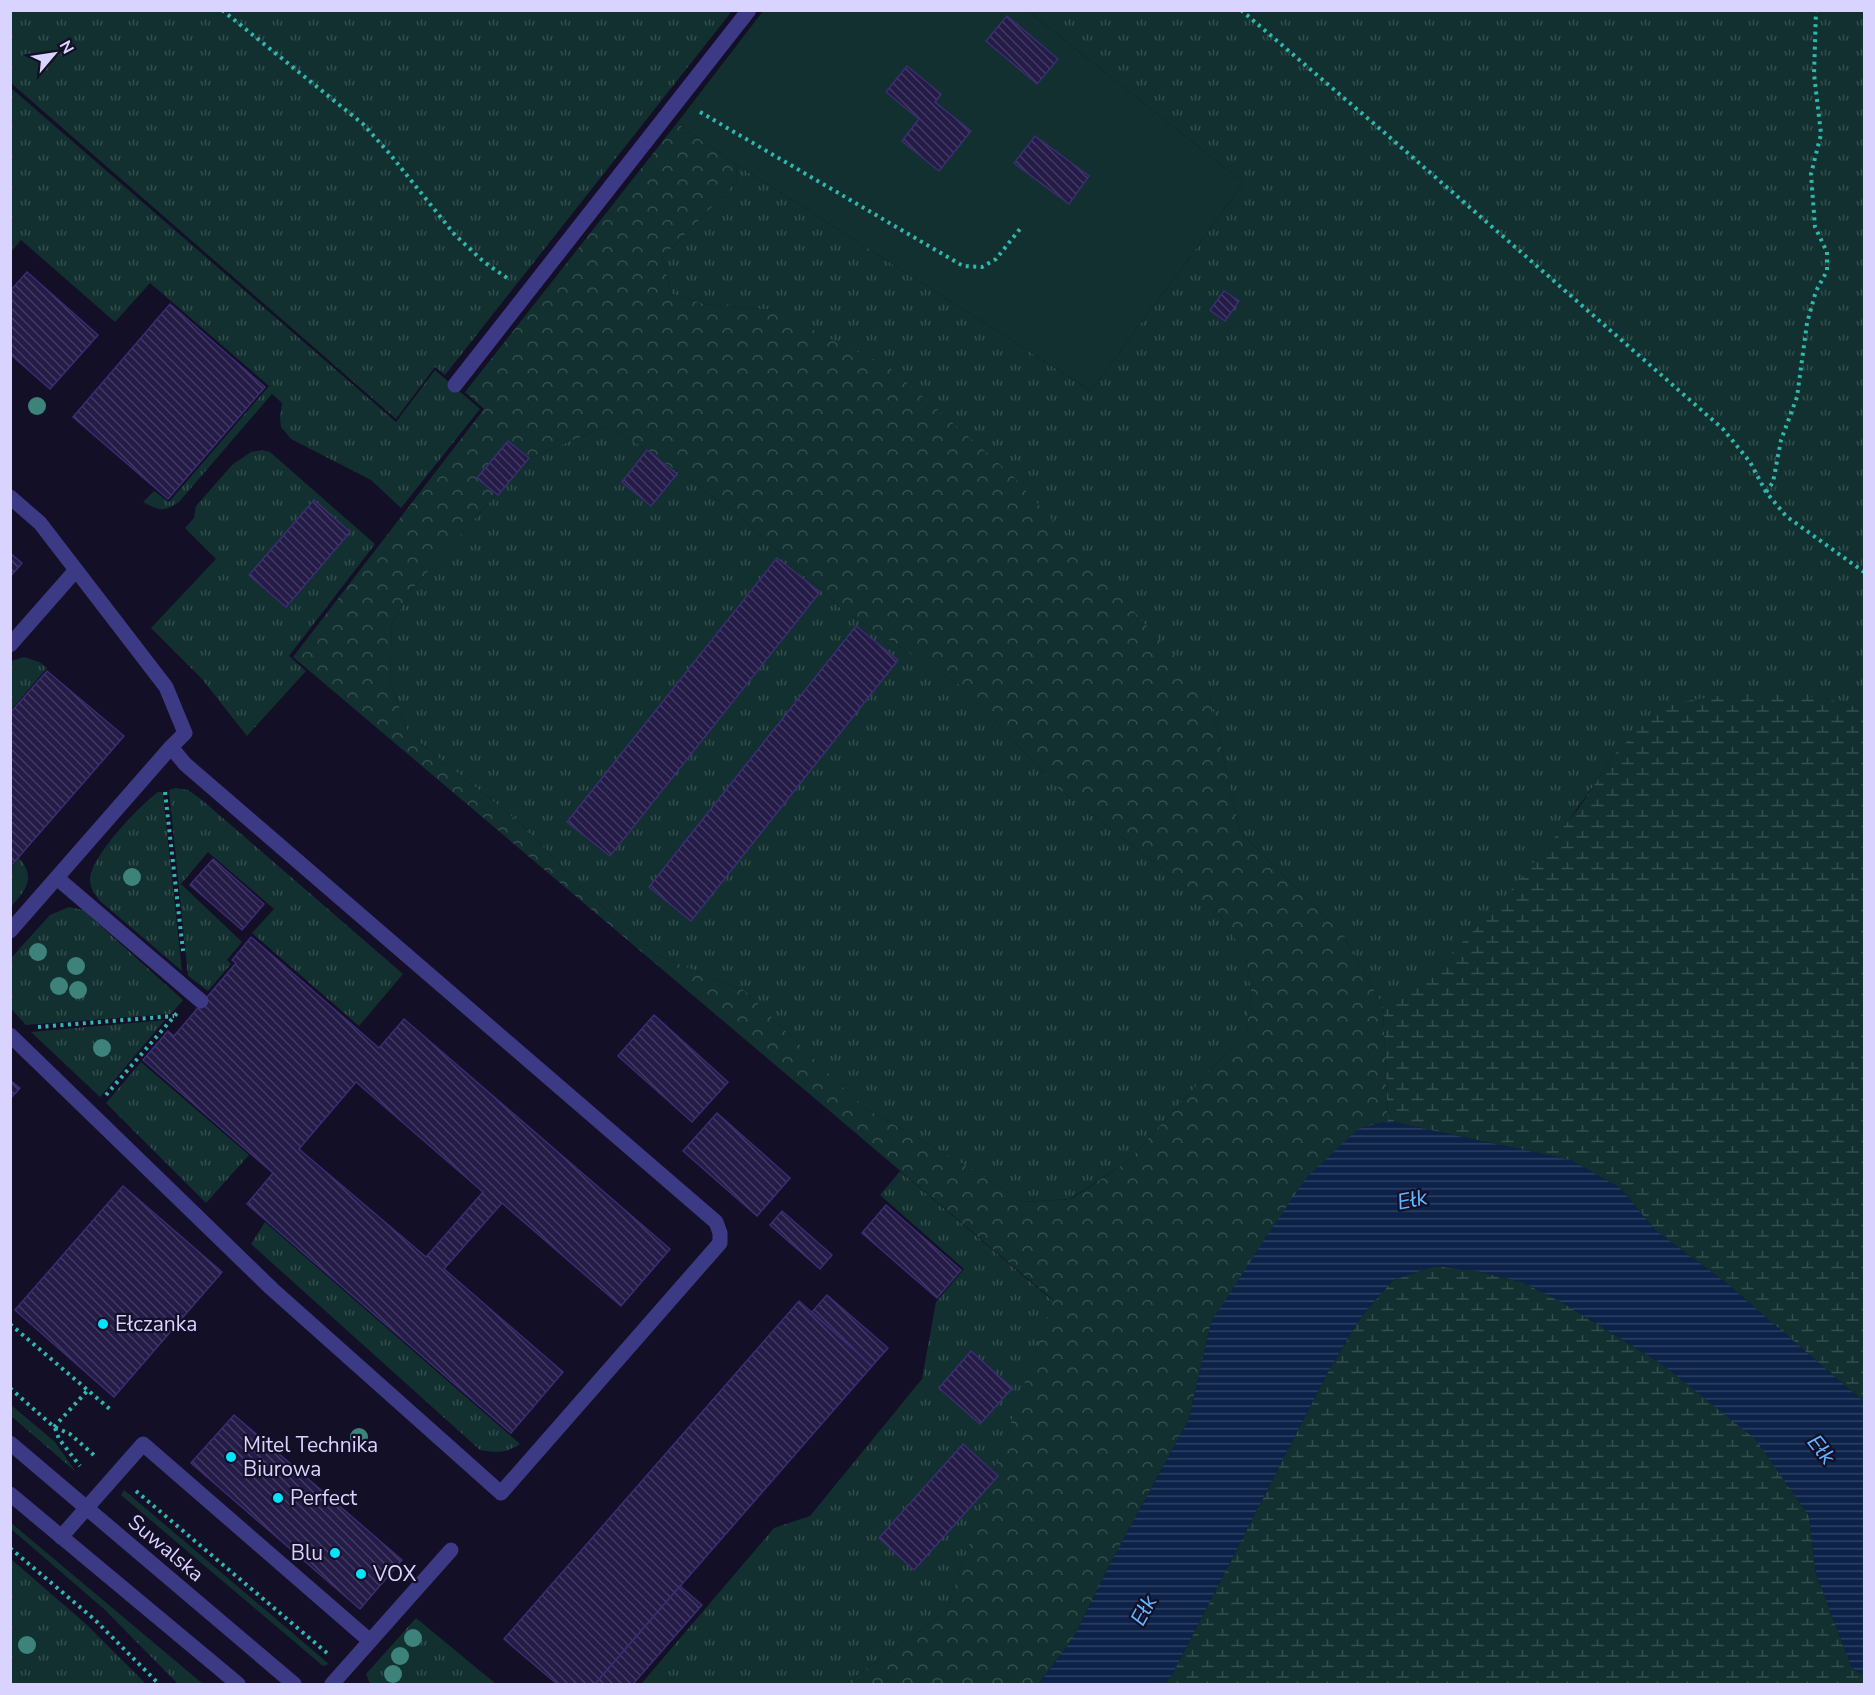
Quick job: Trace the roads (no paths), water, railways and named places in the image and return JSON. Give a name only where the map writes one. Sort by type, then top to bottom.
[{"type":"street","points":[[455,385],[749,10]]},
{"type":"street","points":[[10,497],[40,523],[166,687],[185,733],[10,931]]},
{"type":"street","points":[[10,645],[76,570]]},
{"type":"street","points":[[10,1035],[272,1290],[501,1492],[720,1243],[720,1233],[716,1222],[185,764],[171,747]]},
{"type":"street","points":[[57,878],[201,1001]]},
{"type":"street","name":"Suwalska","points":[[10,1443],[294,1684]]},
{"type":"street","points":[[62,1536],[143,1444],[370,1641]]},
{"type":"street","points":[[10,1494],[238,1684]]},
{"type":"street","points":[[332,1684],[451,1550]]},
{"type":"water","name":"Ełk","points":[[1388,1121],[1571,1160],[1620,1188],[1656,1231],[1725,1282],[1864,1402],[1864,1675],[1852,1668],[1816,1574],[1809,1516],[1755,1439],[1662,1364],[1563,1303],[1522,1282],[1476,1271],[1435,1266],[1393,1280],[1361,1317],[1329,1370],[1173,1673],[1165,1684],[1039,1684],[1074,1637],[1109,1566],[1189,1419],[1211,1322],[1306,1178],[1358,1129]]},
{"type":"place","name":"Ełczanka","points":[[103,1324]]},
{"type":"place","name":"Mitel Technika Biurowa","points":[[231,1457]]},
{"type":"place","name":"Perfect","points":[[278,1498]]},
{"type":"place","name":"Blu","points":[[335,1553]]},
{"type":"place","name":"VOX","points":[[361,1574]]}]
